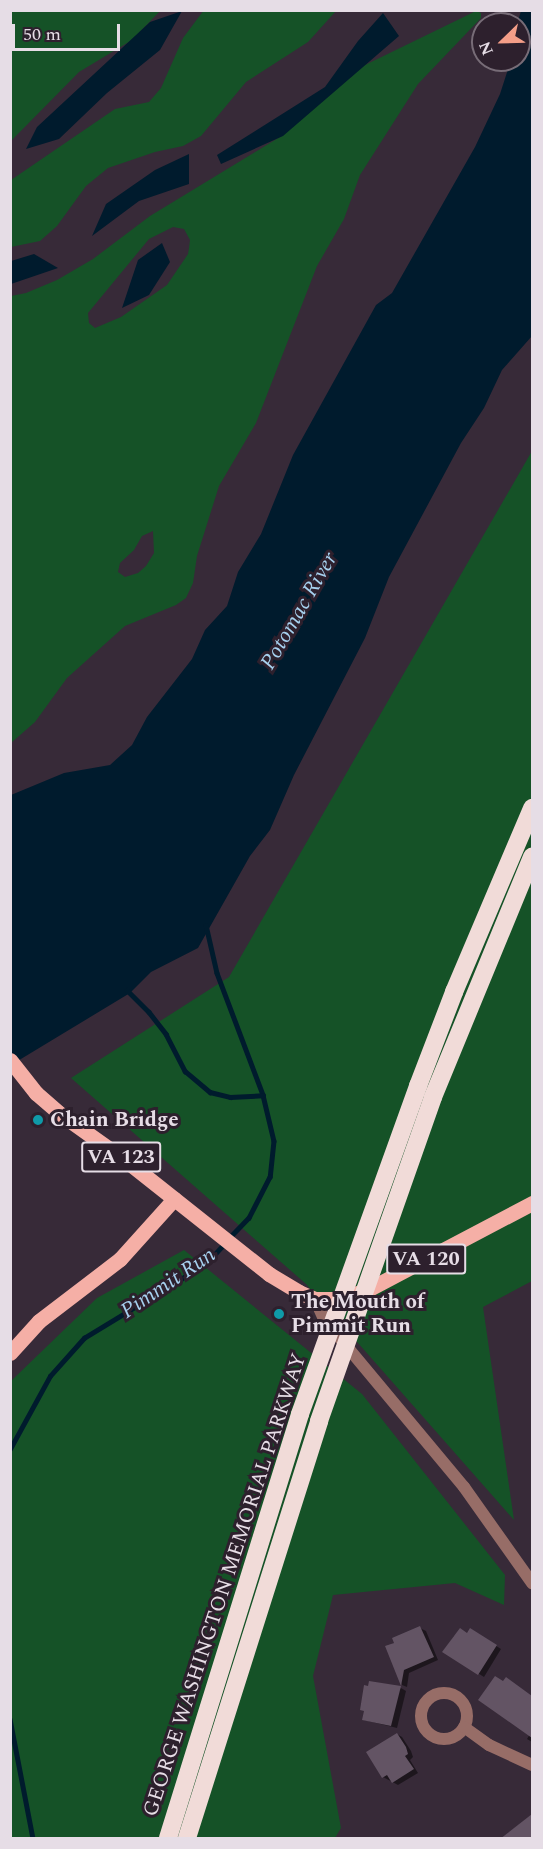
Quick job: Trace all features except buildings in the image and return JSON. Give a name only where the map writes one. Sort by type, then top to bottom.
[{"type":"highway","name":"GEORGE WASHINGTON MEMORIAL PARKWAY","points":[[168,1839],[300,1414],[418,1086],[454,992],[532,808]]},
{"type":"highway","name":"GEORGE WASHINGTON MEMORIAL PARKWAY","points":[[187,1839],[319,1421],[433,1097],[532,857]]},
{"type":"main road","name":"VA 123","points":[[10,1353],[39,1321],[120,1259],[174,1199],[59,1113],[36,1093],[13,1064]]},
{"type":"main road","points":[[174,1199],[279,1281],[315,1299]]},
{"type":"main road","name":"VA 120","points":[[315,1299],[339,1299],[367,1290],[532,1203]]},
{"type":"street","points":[[315,1299],[324,1319],[464,1487],[532,1583]]},
{"type":"street","points":[[464,1727],[489,1745],[532,1765]]},
{"type":"green space","points":[[204,10],[336,11],[308,42],[246,82],[201,136],[183,146],[155,152],[108,168],[86,186],[57,226],[40,241],[11,247],[11,180],[115,109],[149,102],[161,88],[183,38]]},
{"type":"green space","points":[[11,11],[160,11],[132,40],[79,72],[11,141]]},
{"type":"green space","points":[[471,13],[471,28],[418,84],[360,175],[344,219],[317,266],[256,423],[219,486],[197,556],[193,583],[186,598],[176,605],[125,626],[67,678],[35,722],[11,743],[11,296],[26,293],[57,280],[93,259],[150,216],[280,137],[363,66]],"holes":[[[173,227],[184,229],[190,240],[188,254],[167,285],[121,317],[95,328],[89,323],[88,313],[149,239]],[[153,531],[154,553],[146,566],[138,573],[125,577],[118,572],[120,563],[134,550],[142,536]]]},
{"type":"green space","points":[[532,451],[532,1281],[483,1307],[514,1520],[306,1284],[71,1078],[229,977]]},
{"type":"green space","points":[[184,1250],[362,1394],[505,1575],[504,1605],[455,1583],[333,1595],[313,1676],[341,1828],[335,1838],[11,1838],[11,1381],[97,1298]]},
{"type":"water","points":[[182,11],[160,50],[107,93],[59,139],[26,149],[37,127],[150,22]]},
{"type":"water","name":"Potomac River","points":[[532,11],[532,336],[502,370],[484,408],[461,443],[389,577],[365,638],[294,775],[270,830],[250,856],[198,948],[151,972],[130,993],[11,1065],[11,795],[64,773],[110,765],[132,745],[147,717],[192,659],[205,630],[227,606],[238,572],[261,534],[293,455],[376,305],[392,293],[475,147],[500,94],[507,72],[531,72],[531,12],[521,12]]},
{"type":"water","points":[[383,13],[399,36],[283,136],[221,164],[217,155],[325,87],[358,41]]},
{"type":"water","points":[[189,154],[189,184],[139,201],[92,236],[106,204],[155,170]]},
{"type":"water","points":[[162,243],[170,262],[149,295],[122,308],[138,260]]},
{"type":"water","points":[[34,254],[58,268],[11,284],[11,261]]},
{"type":"waterway","name":"Pimmit Run","points":[[206,925],[217,973],[263,1095],[274,1141],[270,1177],[249,1218],[230,1238]]},
{"type":"waterway","name":"Pimmit Run","points":[[127,990],[149,1012],[166,1034],[185,1071],[210,1092],[230,1097],[263,1095]]},
{"type":"waterway","name":"Pimmit Run","points":[[10,1449],[50,1376],[84,1338],[181,1279],[212,1257],[224,1244]]},
{"type":"waterway","name":"Pimmit Run","points":[[10,1719],[33,1838]]},
{"type":"place","name":"Chain Bridge","points":[[38,1120]]},
{"type":"place","name":"The Mouth of Pimmit Run","points":[[279,1314]]}]
